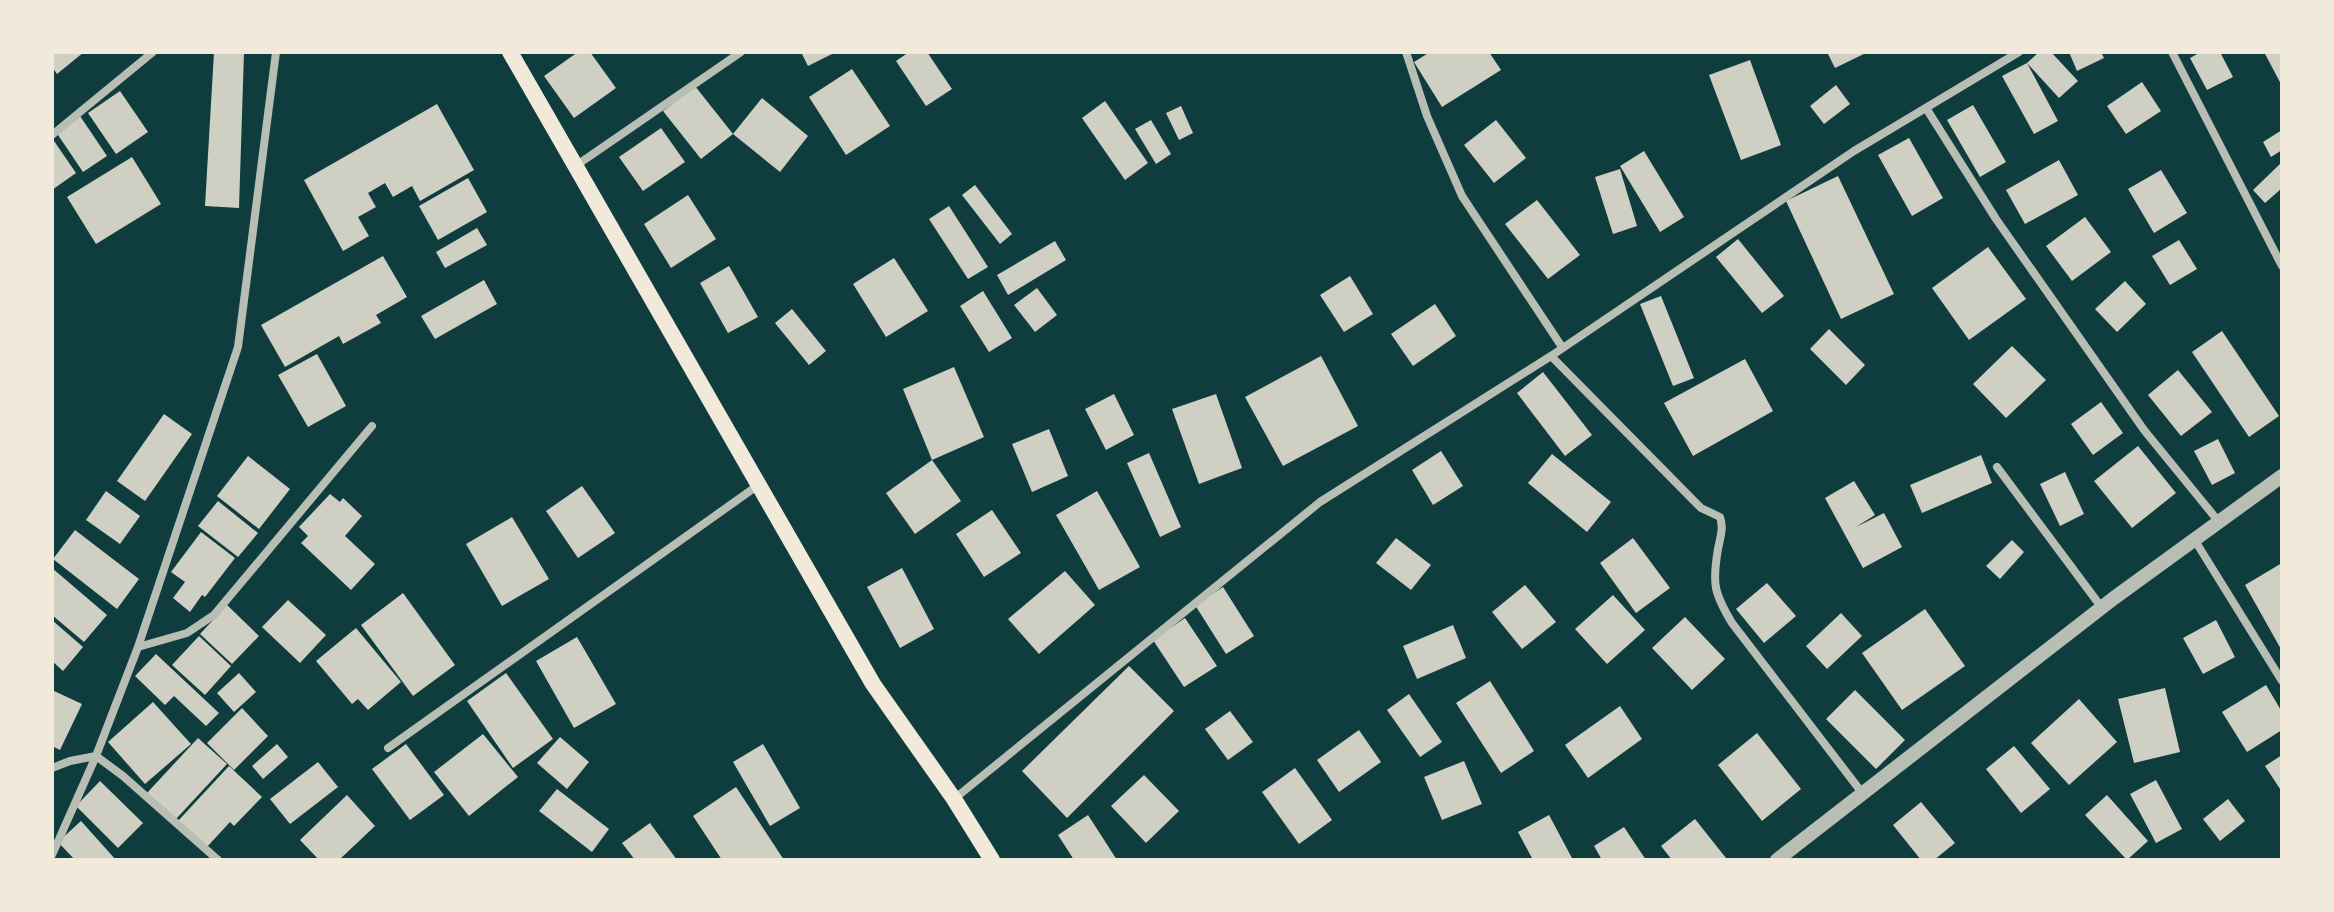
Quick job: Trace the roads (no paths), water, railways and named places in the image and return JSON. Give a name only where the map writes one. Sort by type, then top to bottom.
[{"type":"main road","points":[[510,52],[873,684],[954,799],[992,860]]},
{"type":"street","points":[[52,135],[153,52]]},
{"type":"street","points":[[52,855],[96,756],[138,647],[238,347],[276,52]]},
{"type":"street","points":[[574,167],[741,52]]},
{"type":"street","points":[[1406,52],[1427,116],[1462,196],[1562,347]]},
{"type":"street","points":[[954,799],[1320,502],[1551,356],[1854,151],[2019,52]]},
{"type":"street","points":[[2172,52],[2282,266]]},
{"type":"street","points":[[1926,108],[1996,219],[2135,418],[2219,522]]},
{"type":"street","points":[[1551,356],[1701,508],[1720,517],[1716,597],[1732,623],[1863,794]]},
{"type":"street","points":[[138,647],[187,633],[214,615],[372,426]]},
{"type":"street","points":[[1997,467],[2102,608]]},
{"type":"street","points":[[1777,860],[2102,608],[2282,476]]},
{"type":"street","points":[[388,748],[757,486]]},
{"type":"street","points":[[2194,539],[2282,681]]},
{"type":"street","points":[[52,768],[96,756],[218,860]]}]
